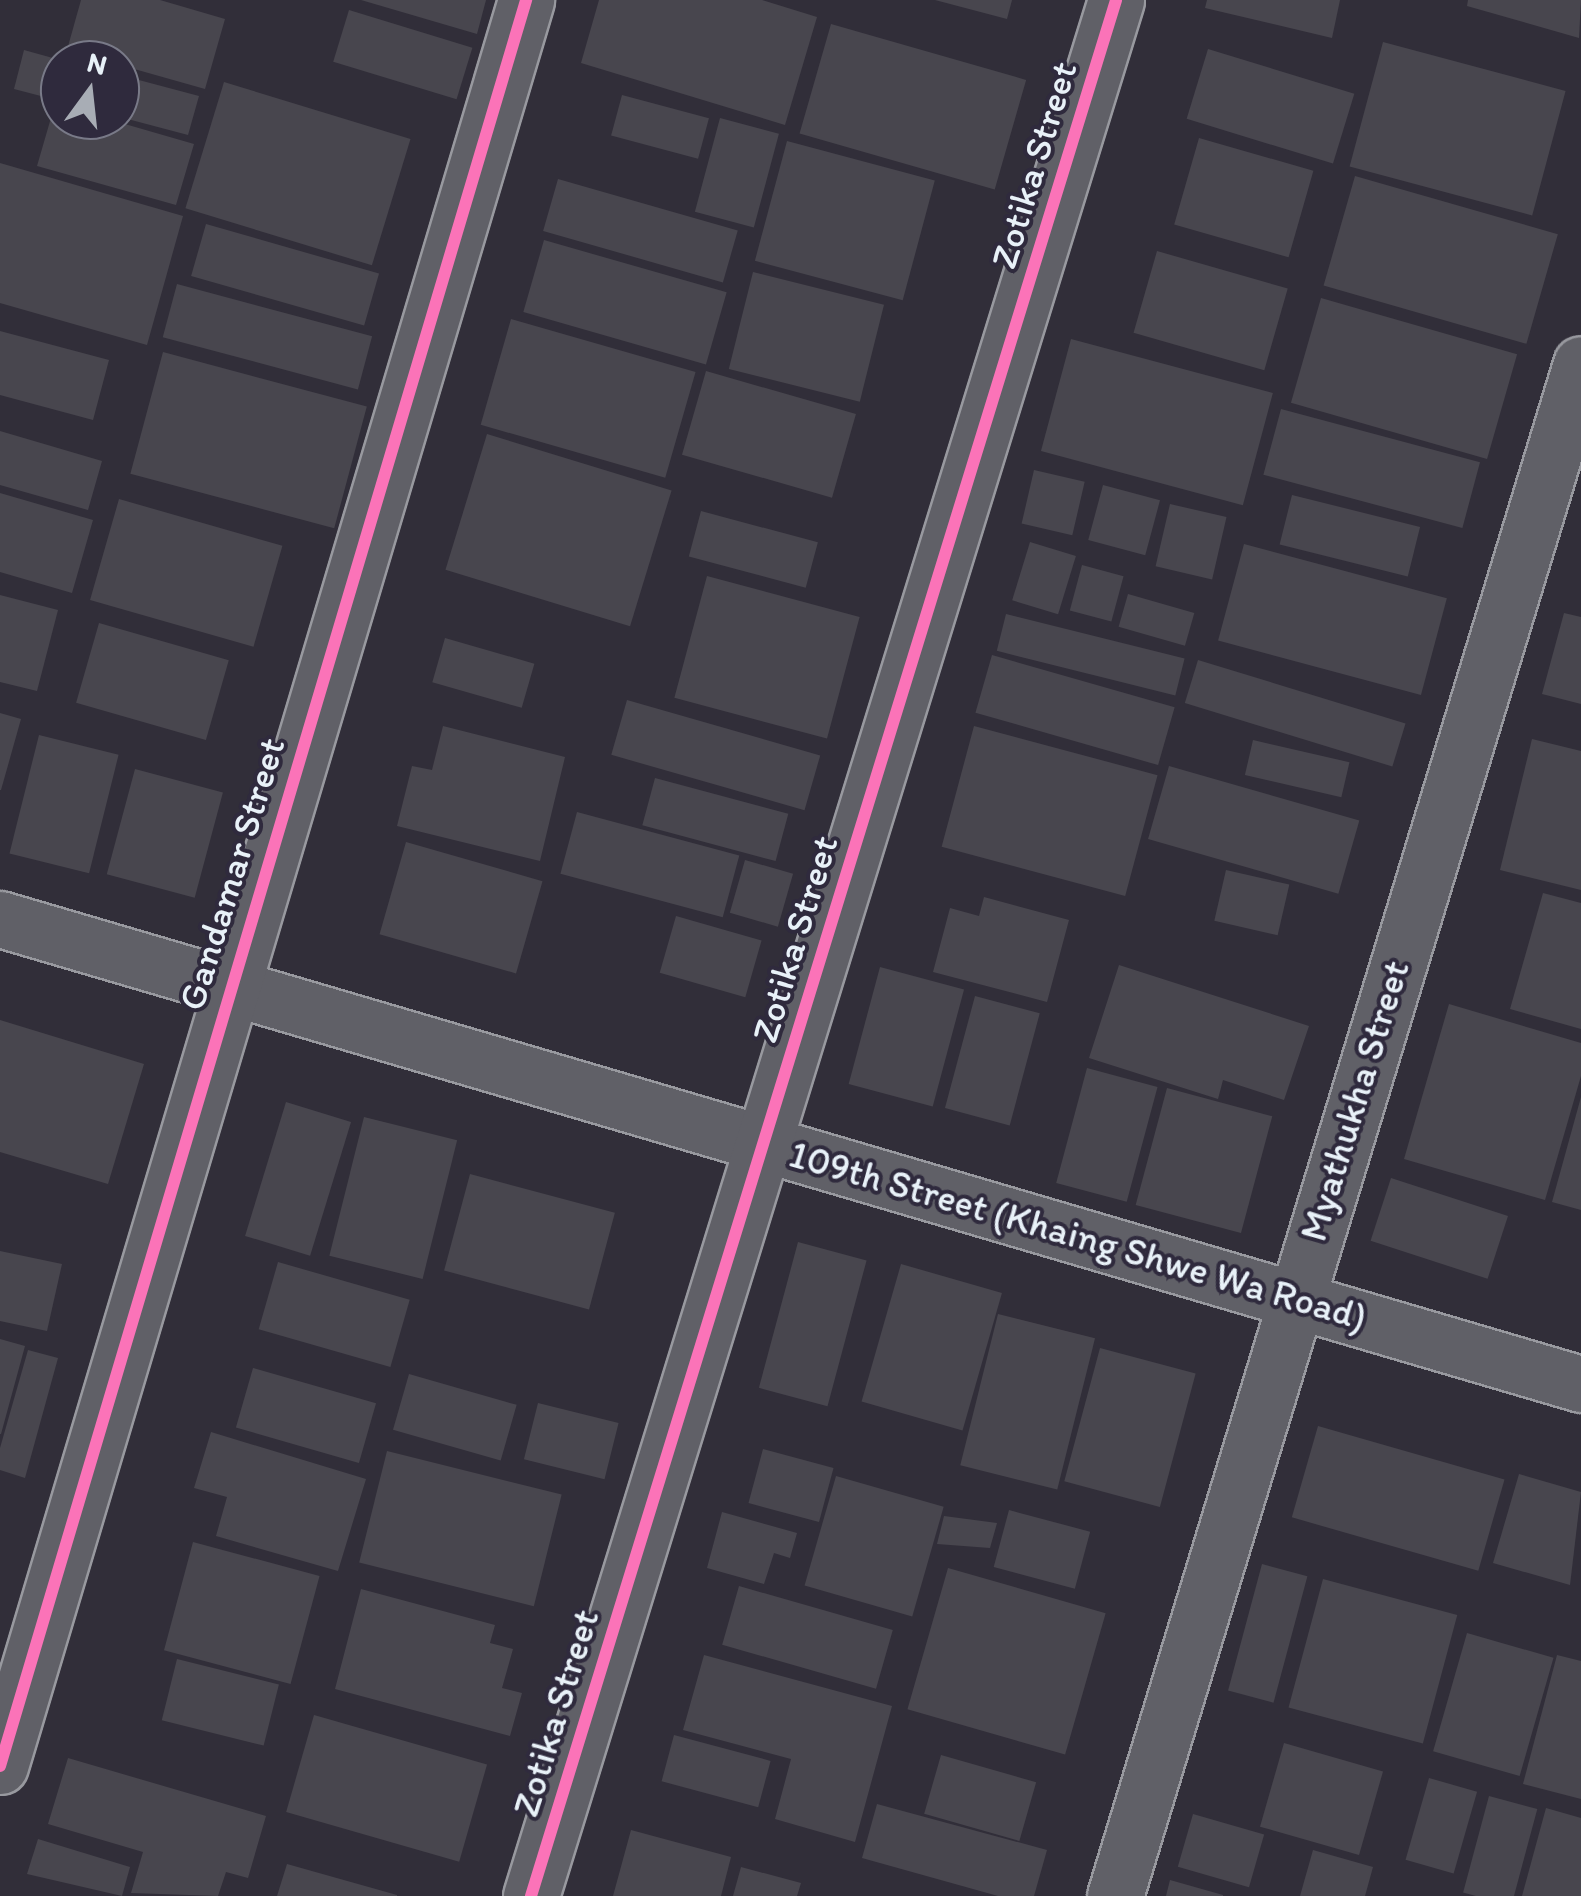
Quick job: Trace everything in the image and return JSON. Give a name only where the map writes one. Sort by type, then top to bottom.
[{"type":"street","name":"Gandamar Street","points":[[0,1766],[229,985],[526,0]]},
{"type":"street","name":"Zotika Street","points":[[531,1896],[1116,0]]},
{"type":"street","name":"Myathukha Street","points":[[1114,1896],[1581,364]]},
{"type":"street","name":"109th Street (Khaing Shwe Wa Road)","points":[[0,919],[1581,1384]]},
{"type":"building","points":[[81,0],[160,0],[225,19],[205,89],[140,71],[140,40],[70,40]]},
{"type":"building","points":[[361,0],[486,0],[477,34]]},
{"type":"building","points":[[599,0],[762,0],[817,17],[785,125],[581,63]]},
{"type":"building","points":[[935,0],[1012,0],[1007,19]]},
{"type":"building","points":[[1207,0],[1340,0],[1332,38],[1205,8]]},
{"type":"building","points":[[1468,0],[1581,0],[1579,38],[1467,6]]},
{"type":"building","points":[[349,10],[472,48],[457,99],[333,62]]},
{"type":"building","points":[[831,24],[1026,80],[995,190],[800,134]]},
{"type":"building","points":[[1383,42],[1566,91],[1532,216],[1350,167]]},
{"type":"building","points":[[1208,49],[1354,94],[1333,164],[1187,119]]},
{"type":"building","points":[[24,50],[40,54],[40,96],[14,89]]},
{"type":"building","points":[[140,80],[199,96],[188,135],[140,122]]},
{"type":"building","points":[[224,82],[410,139],[372,265],[185,208]]},
{"type":"building","points":[[622,95],[709,118],[698,159],[611,136]]},
{"type":"building","points":[[720,118],[779,134],[754,227],[695,212]]},
{"type":"building","points":[[140,128],[194,144],[176,205],[37,166],[45,140],[140,140]]},
{"type":"building","points":[[1199,138],[1313,171],[1289,257],[1174,225]]},
{"type":"building","points":[[787,141],[935,181],[903,300],[755,261]]},
{"type":"building","points":[[0,163],[183,216],[147,345],[0,303]]},
{"type":"building","points":[[1355,176],[1558,234],[1526,344],[1324,286]]},
{"type":"building","points":[[558,179],[738,231],[723,282],[543,231]]},
{"type":"building","points":[[206,224],[379,274],[364,326],[191,276]]},
{"type":"building","points":[[544,240],[727,292],[706,364],[523,312]]},
{"type":"building","points":[[1157,251],[1288,288],[1264,370],[1134,333]]},
{"type":"building","points":[[753,272],[884,305],[860,402],[729,369]]},
{"type":"building","points":[[177,284],[372,336],[358,389],[163,337]]},
{"type":"building","points":[[1321,298],[1517,354],[1487,459],[1291,403]]},
{"type":"building","points":[[511,319],[696,372],[665,478],[481,425]]},
{"type":"building","points":[[0,331],[109,360],[93,420],[0,395]]},
{"type":"building","points":[[1071,339],[1273,393],[1243,505],[1041,451]]},
{"type":"building","points":[[163,352],[367,407],[334,528],[130,474]]},
{"type":"building","points":[[706,371],[856,414],[832,498],[682,455]]},
{"type":"building","points":[[1281,409],[1480,462],[1462,528],[1263,475]]},
{"type":"building","points":[[0,431],[102,461],[88,510],[0,485]]},
{"type":"building","points":[[487,434],[672,490],[630,626],[445,570]]},
{"type":"building","points":[[1034,470],[1085,482],[1072,535],[1022,524]]},
{"type":"building","points":[[1103,485],[1160,500],[1145,555],[1088,540]]},
{"type":"building","points":[[0,493],[93,520],[72,593],[0,572]]},
{"type":"building","points":[[1292,495],[1420,527],[1408,576],[1280,544]]},
{"type":"building","points":[[119,499],[282,546],[253,647],[90,600]]},
{"type":"building","points":[[1170,504],[1227,517],[1212,579],[1156,566]]},
{"type":"building","points":[[701,511],[818,542],[806,588],[689,556]]},
{"type":"building","points":[[1030,542],[1076,556],[1058,614],[1012,600]]},
{"type":"building","points":[[1244,544],[1447,598],[1421,695],[1218,641]]},
{"type":"building","points":[[1082,565],[1124,576],[1111,622],[1070,610]]},
{"type":"building","points":[[707,576],[860,617],[827,739],[674,698]]},
{"type":"building","points":[[1128,594],[1194,613],[1185,646],[1119,627]]},
{"type":"building","points":[[0,595],[58,610],[37,691],[0,682]]},
{"type":"building","points":[[1564,613],[1581,617],[1581,704],[1542,694]]},
{"type":"building","points":[[1006,614],[1185,659],[1175,695],[997,651]]},
{"type":"building","points":[[99,623],[229,660],[206,740],[76,703]]},
{"type":"building","points":[[445,638],[534,664],[522,708],[432,682]]},
{"type":"building","points":[[992,655],[1175,707],[1158,765],[975,713]]},
{"type":"building","points":[[1198,660],[1406,723],[1392,766],[1185,703]]},
{"type":"building","points":[[627,700],[820,755],[805,810],[611,755]]},
{"type":"building","points":[[0,713],[21,719],[1,790],[0,790]]},
{"type":"building","points":[[443,726],[565,757],[540,861],[397,826],[412,766],[432,770]]},
{"type":"building","points":[[974,726],[1158,775],[1125,896],[942,847]]},
{"type":"building","points":[[39,735],[119,755],[89,873],[9,853]]},
{"type":"building","points":[[1532,739],[1581,751],[1581,890],[1500,870]]},
{"type":"building","points":[[1253,740],[1349,762],[1341,797],[1245,775]]},
{"type":"building","points":[[1169,766],[1359,821],[1338,894],[1148,839]]},
{"type":"building","points":[[135,769],[223,793],[195,898],[107,874]]},
{"type":"building","points":[[655,778],[788,814],[776,861],[642,825]]},
{"type":"building","points":[[577,812],[739,855],[723,917],[560,874]]},
{"type":"building","points":[[406,842],[542,881],[516,973],[380,934]]},
{"type":"building","points":[[745,860],[793,874],[778,927],[730,913]]},
{"type":"building","points":[[1226,870],[1289,885],[1278,935],[1214,921]]},
{"type":"building","points":[[1543,893],[1581,903],[1581,1029],[1510,1009]]},
{"type":"building","points":[[984,897],[1069,920],[1047,1002],[933,972],[950,908],[979,916]]},
{"type":"building","points":[[676,916],[762,941],[745,997],[660,973]]},
{"type":"building","points":[[1119,965],[1309,1026],[1284,1100],[1223,1080],[1218,1099],[1089,1058]]},
{"type":"building","points":[[880,967],[964,990],[933,1106],[849,1084]]},
{"type":"building","points":[[975,996],[1040,1013],[1010,1125],[945,1108]]},
{"type":"building","points":[[1449,1004],[1581,1043],[1581,1076],[1545,1200],[1404,1159]]},
{"type":"building","points":[[0,1020],[144,1064],[108,1184],[0,1152]]},
{"type":"building","points":[[1087,1068],[1158,1087],[1127,1202],[1056,1183]]},
{"type":"building","points":[[1167,1088],[1272,1116],[1241,1233],[1136,1205]]},
{"type":"building","points":[[1581,1097],[1581,1210],[1552,1202]]},
{"type":"building","points":[[286,1102],[351,1122],[310,1256],[245,1236]]},
{"type":"building","points":[[364,1117],[457,1140],[423,1279],[329,1256]]},
{"type":"building","points":[[470,1174],[615,1213],[589,1309],[444,1271]]},
{"type":"building","points":[[1391,1178],[1508,1216],[1488,1279],[1371,1241]]},
{"type":"building","points":[[798,1242],[867,1260],[827,1406],[759,1388]]},
{"type":"building","points":[[0,1251],[62,1264],[47,1331],[0,1321]]},
{"type":"building","points":[[278,1262],[410,1300],[390,1367],[259,1329]]},
{"type":"building","points":[[901,1264],[1002,1293],[963,1430],[862,1401]]},
{"type":"building","points":[[998,1314],[1095,1338],[1057,1490],[960,1465]]},
{"type":"building","points":[[0,1339],[25,1346],[1,1434],[0,1434]]},
{"type":"building","points":[[1100,1348],[1196,1374],[1160,1507],[1064,1481]]},
{"type":"building","points":[[28,1350],[58,1358],[25,1478],[0,1470],[0,1448]]},
{"type":"building","points":[[253,1368],[376,1403],[359,1463],[236,1428]]},
{"type":"building","points":[[409,1374],[517,1405],[501,1461],[393,1430]]},
{"type":"building","points":[[538,1403],[619,1423],[605,1479],[524,1459]]},
{"type":"building","points":[[1318,1426],[1504,1479],[1478,1571],[1292,1517]]},
{"type":"building","points":[[211,1432],[366,1479],[338,1571],[216,1536],[227,1497],[194,1488]]},
{"type":"building","points":[[763,1449],[834,1468],[819,1522],[749,1503]]},
{"type":"building","points":[[387,1451],[562,1495],[534,1606],[359,1563]]},
{"type":"building","points":[[1519,1474],[1581,1492],[1570,1585],[1493,1563]]},
{"type":"building","points":[[836,1476],[944,1507],[912,1616],[805,1586]]},
{"type":"building","points":[[1009,1510],[1090,1532],[1075,1589],[994,1567]]},
{"type":"building","points":[[722,1512],[797,1533],[790,1558],[774,1553],[764,1584],[707,1568]]},
{"type":"building","points":[[944,1516],[997,1523],[990,1548],[937,1544]]},
{"type":"building","points":[[193,1542],[320,1576],[291,1684],[164,1650]]},
{"type":"building","points":[[1262,1564],[1307,1576],[1273,1703],[1228,1691]]},
{"type":"building","points":[[948,1568],[1106,1613],[1065,1755],[907,1709]]},
{"type":"building","points":[[1323,1579],[1457,1615],[1423,1743],[1289,1707]]},
{"type":"building","points":[[739,1586],[893,1630],[876,1689],[722,1645]]},
{"type":"building","points":[[361,1589],[495,1625],[490,1643],[513,1649],[502,1688],[522,1693],[510,1736],[335,1689]]},
{"type":"building","points":[[1467,1633],[1554,1658],[1520,1776],[1433,1751]]},
{"type":"building","points":[[704,1655],[892,1706],[855,1842],[775,1819],[791,1759],[683,1730]]},
{"type":"building","points":[[1557,1655],[1581,1661],[1581,1799],[1523,1784]]},
{"type":"building","points":[[177,1659],[279,1684],[264,1746],[162,1720]]},
{"type":"building","points":[[314,1715],[487,1765],[459,1862],[286,1812]]},
{"type":"building","points":[[674,1735],[771,1761],[758,1807],[662,1781]]},
{"type":"building","points":[[1284,1743],[1383,1771],[1359,1855],[1260,1827]]},
{"type":"building","points":[[941,1755],[1036,1782],[1019,1841],[924,1814]]},
{"type":"building","points":[[68,1758],[266,1816],[248,1878],[226,1872],[218,1896],[131,1893],[143,1852],[48,1824]]},
{"type":"building","points":[[1429,1778],[1477,1792],[1454,1873],[1406,1860]]},
{"type":"building","points":[[1489,1796],[1537,1809],[1514,1896],[1463,1893]]},
{"type":"building","points":[[877,1804],[1047,1850],[1034,1896],[998,1896],[862,1858]]},
{"type":"building","points":[[1546,1808],[1581,1818],[1581,1896],[1522,1896]]},
{"type":"building","points":[[1193,1814],[1264,1834],[1249,1887],[1178,1867]]},
{"type":"building","points":[[631,1830],[731,1857],[721,1896],[613,1896]]},
{"type":"building","points":[[38,1839],[130,1867],[122,1896],[27,1874]]},
{"type":"building","points":[[1313,1850],[1373,1867],[1365,1896],[1300,1896]]},
{"type":"building","points":[[287,1864],[397,1895],[397,1896],[277,1896]]},
{"type":"building","points":[[741,1867],[801,1883],[797,1896],[733,1896]]},
{"type":"building","points":[[1170,1880],[1223,1895],[1223,1896],[1166,1896]]},
{"type":"cycle path","points":[[0,1766],[526,0]]},
{"type":"cycle path","points":[[531,1896],[1116,0]]}]
